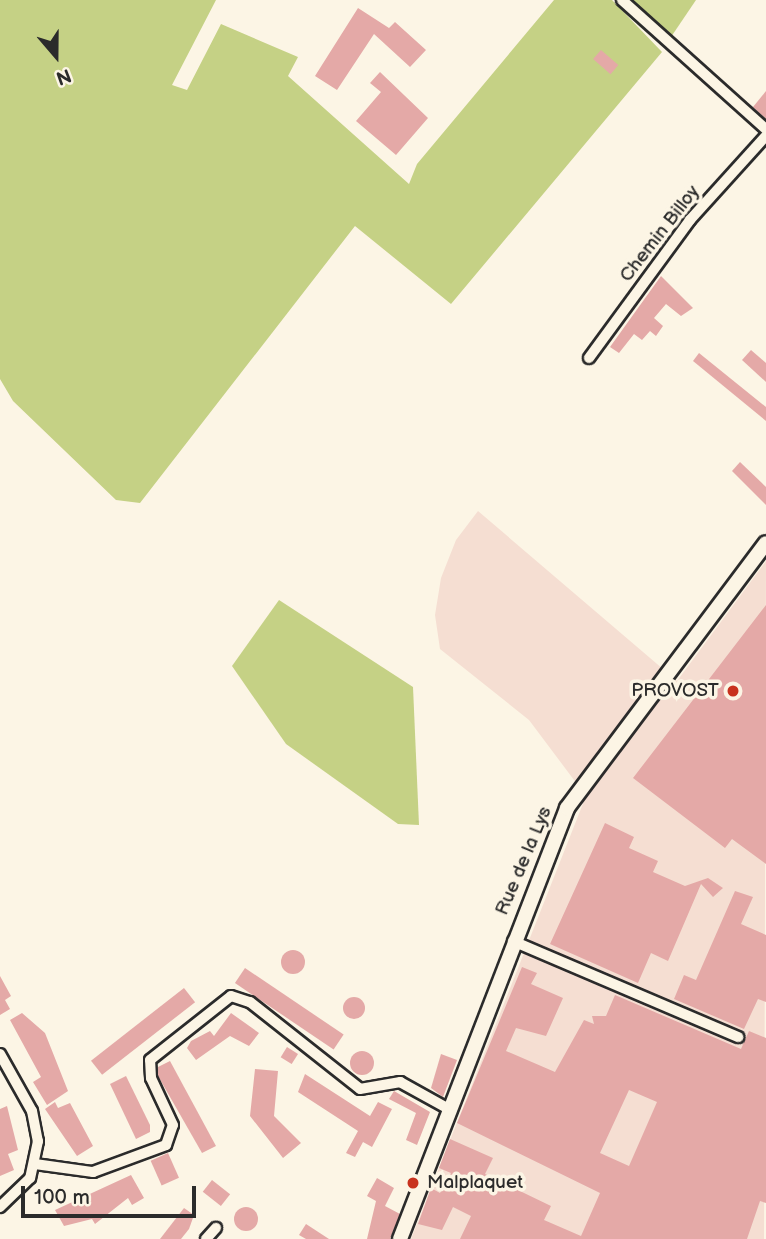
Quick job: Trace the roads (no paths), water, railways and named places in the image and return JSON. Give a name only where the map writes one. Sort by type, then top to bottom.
[{"type":"main road","name":"Rue de la Lys","points":[[400,1239],[513,941],[573,799],[766,543]]},
{"type":"street","points":[[622,0],[766,129]]},
{"type":"street","name":"Chemin Billoy","points":[[589,358],[690,219],[766,136]]},
{"type":"street","points":[[513,941],[738,1037]]},
{"type":"street","points":[[35,1164],[89,1173],[161,1148],[173,1134],[150,1060],[231,996],[260,1009],[360,1089],[400,1082],[449,1109]]},
{"type":"street","points":[[0,1054],[34,1116],[35,1164],[22,1189],[0,1207]]},
{"type":"street","points":[[206,1239],[216,1228]]},
{"type":"place","name":"PROVOST","points":[[733,691]]},
{"type":"place","name":"Malplaquet","points":[[413,1183]]}]
